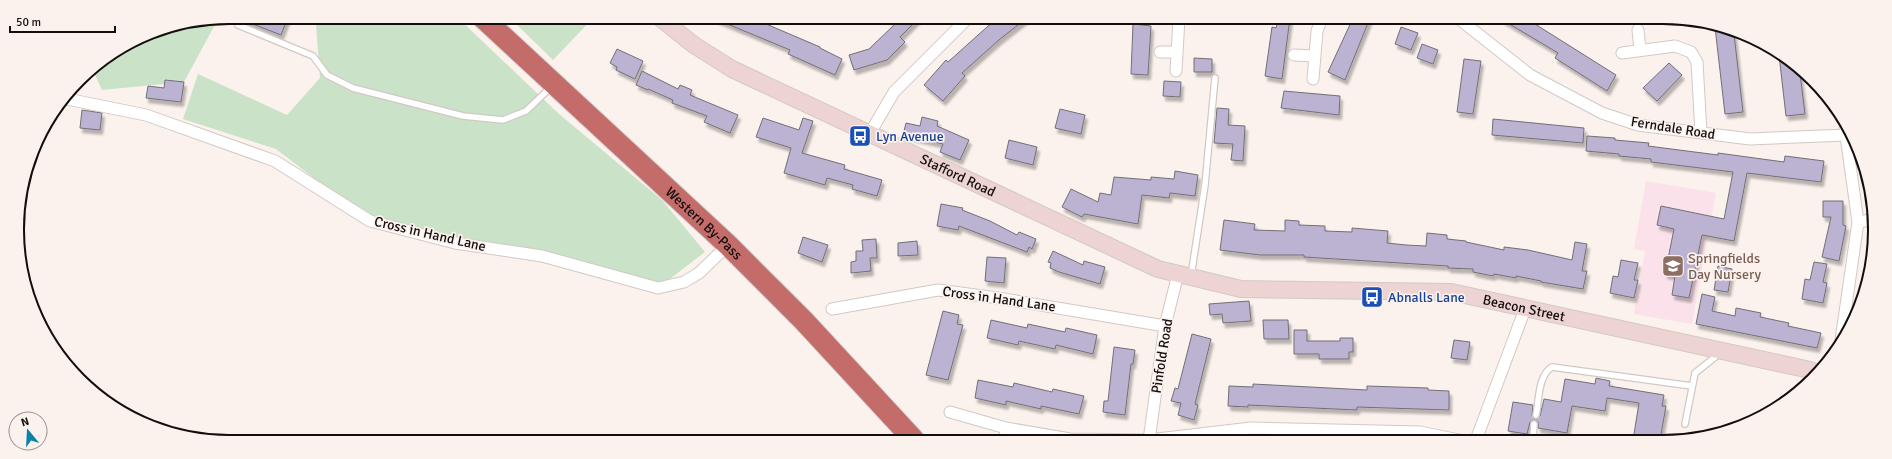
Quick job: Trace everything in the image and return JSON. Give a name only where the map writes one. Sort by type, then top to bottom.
[{"type":"highway","name":"Western By-Pass","points":[[490,24],[728,245],[804,321],[909,435]]},
{"type":"street","name":"Stafford Road","points":[[668,24],[694,45],[732,70],[870,133],[1133,258],[1158,269],[1185,276]]},
{"type":"street","points":[[870,133],[894,92],[962,24]]},
{"type":"street","points":[[1176,71],[1179,24]]},
{"type":"street","points":[[1313,79],[1317,31],[1320,24]]},
{"type":"street","name":"Ferndale Road","points":[[1465,24],[1530,75],[1602,113],[1638,125],[1750,139],[1843,132]]},
{"type":"street","points":[[1638,30],[1640,50]]},
{"type":"street","points":[[1622,53],[1675,46],[1691,52],[1697,62],[1701,133]]},
{"type":"street","points":[[1160,52],[1177,52]]},
{"type":"street","points":[[1294,55],[1315,56]]},
{"type":"street","name":"Cross in Hand Lane","points":[[70,100],[146,115],[275,161],[370,221],[455,243],[542,256],[658,288],[684,282],[699,273],[728,245]]},
{"type":"street","points":[[1846,137],[1858,222],[1851,310]]},
{"type":"street","points":[[1858,222],[1868,220]]},
{"type":"street","name":"Beacon Street","points":[[1185,276],[1241,289],[1451,292],[1812,371]]},
{"type":"street","name":"Pinfold Road","points":[[1150,435],[1165,326],[1185,276]]},
{"type":"street","name":"Cross in Hand Lane","points":[[832,309],[938,290],[998,298],[1165,326]]},
{"type":"street","points":[[1478,435],[1525,309]]},
{"type":"street","points":[[950,412],[1006,428],[1047,435]]},
{"type":"street","points":[[1005,435],[1006,428]]},
{"type":"street","points":[[1221,435],[1252,428],[1420,432],[1435,435]]},
{"type":"lane","points":[[238,24],[313,56],[327,75],[353,88],[463,116],[503,120],[526,111],[554,84]]},
{"type":"lane","points":[[1185,276],[1205,185],[1215,78]]},
{"type":"lane","points":[[1685,424],[1695,373],[1722,351]]},
{"type":"lane","points":[[1536,416],[1544,376],[1547,370],[1552,367],[1692,386]]},
{"type":"lane","points":[[1533,435],[1534,424]]},
{"type":"shaded area","name":"Springfields Day Nursery","points":[[1646,181],[1716,193],[1692,324],[1634,314],[1645,251],[1634,249]]},
{"type":"green space","points":[[215,24],[184,82],[102,90],[95,74],[104,66],[139,45],[176,31]]},
{"type":"green space","points":[[464,24],[559,114],[662,200],[705,252],[658,288],[445,241],[370,221],[276,149],[183,119],[198,74],[287,115],[320,78],[316,25]]},
{"type":"green space","points":[[516,24],[587,24],[553,60]]},
{"type":"building","points":[[253,24],[285,24],[281,35]]},
{"type":"building","points":[[727,24],[766,24],[820,47],[842,59],[835,75],[788,54],[790,50]]},
{"type":"building","points":[[895,24],[913,24],[900,37],[905,42],[887,60],[854,70],[849,55],[869,49]]},
{"type":"building","points":[[990,24],[1019,24],[962,73],[965,76],[943,101],[924,85],[946,60],[948,62]]},
{"type":"building","points":[[1133,24],[1151,26],[1148,75],[1131,74]]},
{"type":"building","points":[[1277,24],[1289,24],[1282,79],[1265,76],[1272,27],[1276,28]]},
{"type":"building","points":[[1350,24],[1368,24],[1345,80],[1328,72]]},
{"type":"building","points":[[1509,24],[1535,24],[1616,75],[1607,91],[1555,58],[1558,53]]},
{"type":"building","points":[[1401,27],[1418,33],[1411,50],[1395,44]]},
{"type":"building","points":[[1715,31],[1734,37],[1743,112],[1725,114]]},
{"type":"building","points":[[1422,44],[1438,50],[1433,64],[1417,58]]},
{"type":"building","points":[[617,49],[643,61],[635,79],[616,70],[617,67],[610,63]]},
{"type":"building","points":[[1194,58],[1212,59],[1212,72],[1194,72]]},
{"type":"building","points":[[1464,59],[1481,61],[1473,114],[1457,112]]},
{"type":"building","points":[[1780,61],[1801,77],[1805,114],[1786,116]]},
{"type":"building","points":[[1669,63],[1682,75],[1657,101],[1643,88]]},
{"type":"building","points":[[642,71],[678,89],[680,85],[692,90],[690,95],[738,115],[730,133],[704,122],[707,116],[672,103],[673,100],[636,85]]},
{"type":"building","points":[[165,80],[184,82],[181,102],[146,98],[148,86],[164,88]]},
{"type":"building","points":[[1164,81],[1181,82],[1180,97],[1163,96]]},
{"type":"building","points":[[1284,91],[1340,96],[1339,115],[1281,108]]},
{"type":"building","points":[[1217,108],[1229,109],[1228,125],[1245,126],[1243,161],[1231,160],[1233,144],[1214,143]]},
{"type":"building","points":[[1060,109],[1085,115],[1081,134],[1055,128]]},
{"type":"building","points":[[82,110],[102,113],[100,130],[80,128]]},
{"type":"building","points":[[922,117],[938,121],[937,126],[969,140],[960,160],[940,152],[943,144],[903,135],[906,123],[920,126]]},
{"type":"building","points":[[763,118],[799,130],[803,118],[813,121],[802,153],[845,165],[844,169],[882,180],[877,196],[852,189],[853,185],[827,178],[825,185],[784,173],[791,148],[756,137]]},
{"type":"building","points":[[1493,119],[1584,128],[1583,143],[1492,135]]},
{"type":"building","points":[[1587,136],[1649,143],[1648,146],[1718,155],[1718,153],[1784,162],[1785,156],[1824,161],[1821,182],[1747,173],[1734,241],[1702,235],[1689,298],[1672,295],[1675,276],[1665,274],[1674,229],[1657,225],[1661,206],[1724,219],[1733,172],[1651,162],[1651,159],[1619,156],[1619,154],[1586,151]]},
{"type":"building","points":[[1009,140],[1037,147],[1033,165],[1005,158]]},
{"type":"building","points":[[1175,171],[1198,175],[1195,196],[1170,193],[1169,198],[1142,195],[1138,224],[1084,214],[1082,217],[1062,207],[1071,189],[1098,202],[1100,193],[1111,195],[1114,177],[1151,180],[1151,177],[1174,179]]},
{"type":"building","points":[[1823,201],[1843,201],[1843,225],[1846,226],[1839,261],[1822,257],[1831,217],[1823,217]]},
{"type":"building","points":[[941,204],[963,208],[962,210],[990,221],[1017,235],[1019,232],[1036,239],[1032,249],[1029,247],[1027,252],[959,226],[958,230],[937,226]]},
{"type":"building","points":[[1224,220],[1255,224],[1254,230],[1285,231],[1285,220],[1299,221],[1299,225],[1325,226],[1325,231],[1352,232],[1352,228],[1388,231],[1387,243],[1406,245],[1426,246],[1427,233],[1447,235],[1447,239],[1466,241],[1504,250],[1504,247],[1528,250],[1572,260],[1575,242],[1587,244],[1582,271],[1587,271],[1583,289],[1516,276],[1516,278],[1494,274],[1493,276],[1473,272],[1473,269],[1448,268],[1448,266],[1304,257],[1304,255],[1260,255],[1220,250]]},
{"type":"building","points":[[803,237],[828,245],[822,262],[798,253]]},
{"type":"building","points":[[876,239],[877,258],[870,258],[871,271],[851,273],[851,262],[856,261],[856,251],[863,251],[862,240]]},
{"type":"building","points":[[917,241],[918,255],[898,256],[898,243]]},
{"type":"building","points":[[1053,251],[1083,265],[1084,261],[1105,267],[1100,284],[1050,268],[1051,263],[1048,262]]},
{"type":"building","points":[[987,257],[1006,258],[1004,283],[985,281]]},
{"type":"building","points":[[1621,260],[1638,263],[1634,280],[1638,280],[1634,298],[1610,293],[1613,276],[1618,277]]},
{"type":"building","points":[[1814,262],[1827,264],[1823,282],[1827,283],[1823,303],[1802,299],[1805,279],[1810,280]]},
{"type":"building","points":[[1718,266],[1732,269],[1728,292],[1714,290]]},
{"type":"building","points":[[1702,294],[1715,297],[1712,311],[1735,316],[1736,308],[1761,313],[1760,317],[1789,323],[1788,326],[1821,333],[1817,348],[1696,324]]},
{"type":"building","points":[[1249,301],[1251,321],[1223,323],[1222,314],[1210,315],[1209,304]]},
{"type":"building","points":[[943,311],[959,315],[957,324],[963,325],[948,380],[926,375]]},
{"type":"building","points":[[991,320],[1027,328],[1028,324],[1065,332],[1066,328],[1097,335],[1093,354],[1056,345],[1055,349],[1019,341],[1018,345],[987,338]]},
{"type":"building","points":[[1263,320],[1288,320],[1289,339],[1264,339]]},
{"type":"building","points":[[1294,330],[1307,330],[1307,341],[1340,341],[1340,338],[1353,338],[1353,352],[1349,352],[1349,359],[1319,359],[1319,354],[1294,354]]},
{"type":"building","points":[[1192,334],[1211,339],[1195,404],[1198,405],[1194,420],[1178,415],[1181,403],[1171,401],[1175,388],[1178,389]]},
{"type":"building","points":[[1454,340],[1470,342],[1467,360],[1451,358]]},
{"type":"building","points":[[1114,347],[1135,350],[1133,364],[1131,364],[1125,415],[1103,412],[1104,401],[1108,401]]},
{"type":"building","points":[[1596,378],[1610,381],[1609,386],[1664,395],[1662,406],[1666,406],[1661,435],[1634,435],[1639,403],[1607,398],[1605,411],[1572,406],[1567,433],[1538,428],[1538,422],[1534,420],[1530,422],[1527,434],[1508,431],[1513,402],[1533,405],[1532,416],[1537,419],[1540,416],[1544,399],[1561,402],[1565,379],[1595,384]]},
{"type":"building","points":[[978,380],[1013,387],[1014,383],[1052,392],[1053,389],[1084,396],[1079,414],[1041,406],[1041,409],[1006,401],[1006,405],[975,398]]},
{"type":"building","points":[[1253,384],[1367,390],[1367,386],[1428,388],[1428,390],[1449,391],[1449,410],[1357,407],[1357,410],[1248,405],[1248,407],[1228,406],[1229,386],[1253,387]]},
{"type":"place","name":"Lyn Avenue","points":[[860,136]]},
{"type":"place","name":"Springfields Day Nursery","points":[[1673,266]]},
{"type":"place","name":"Abnalls Lane","points":[[1372,297]]}]
